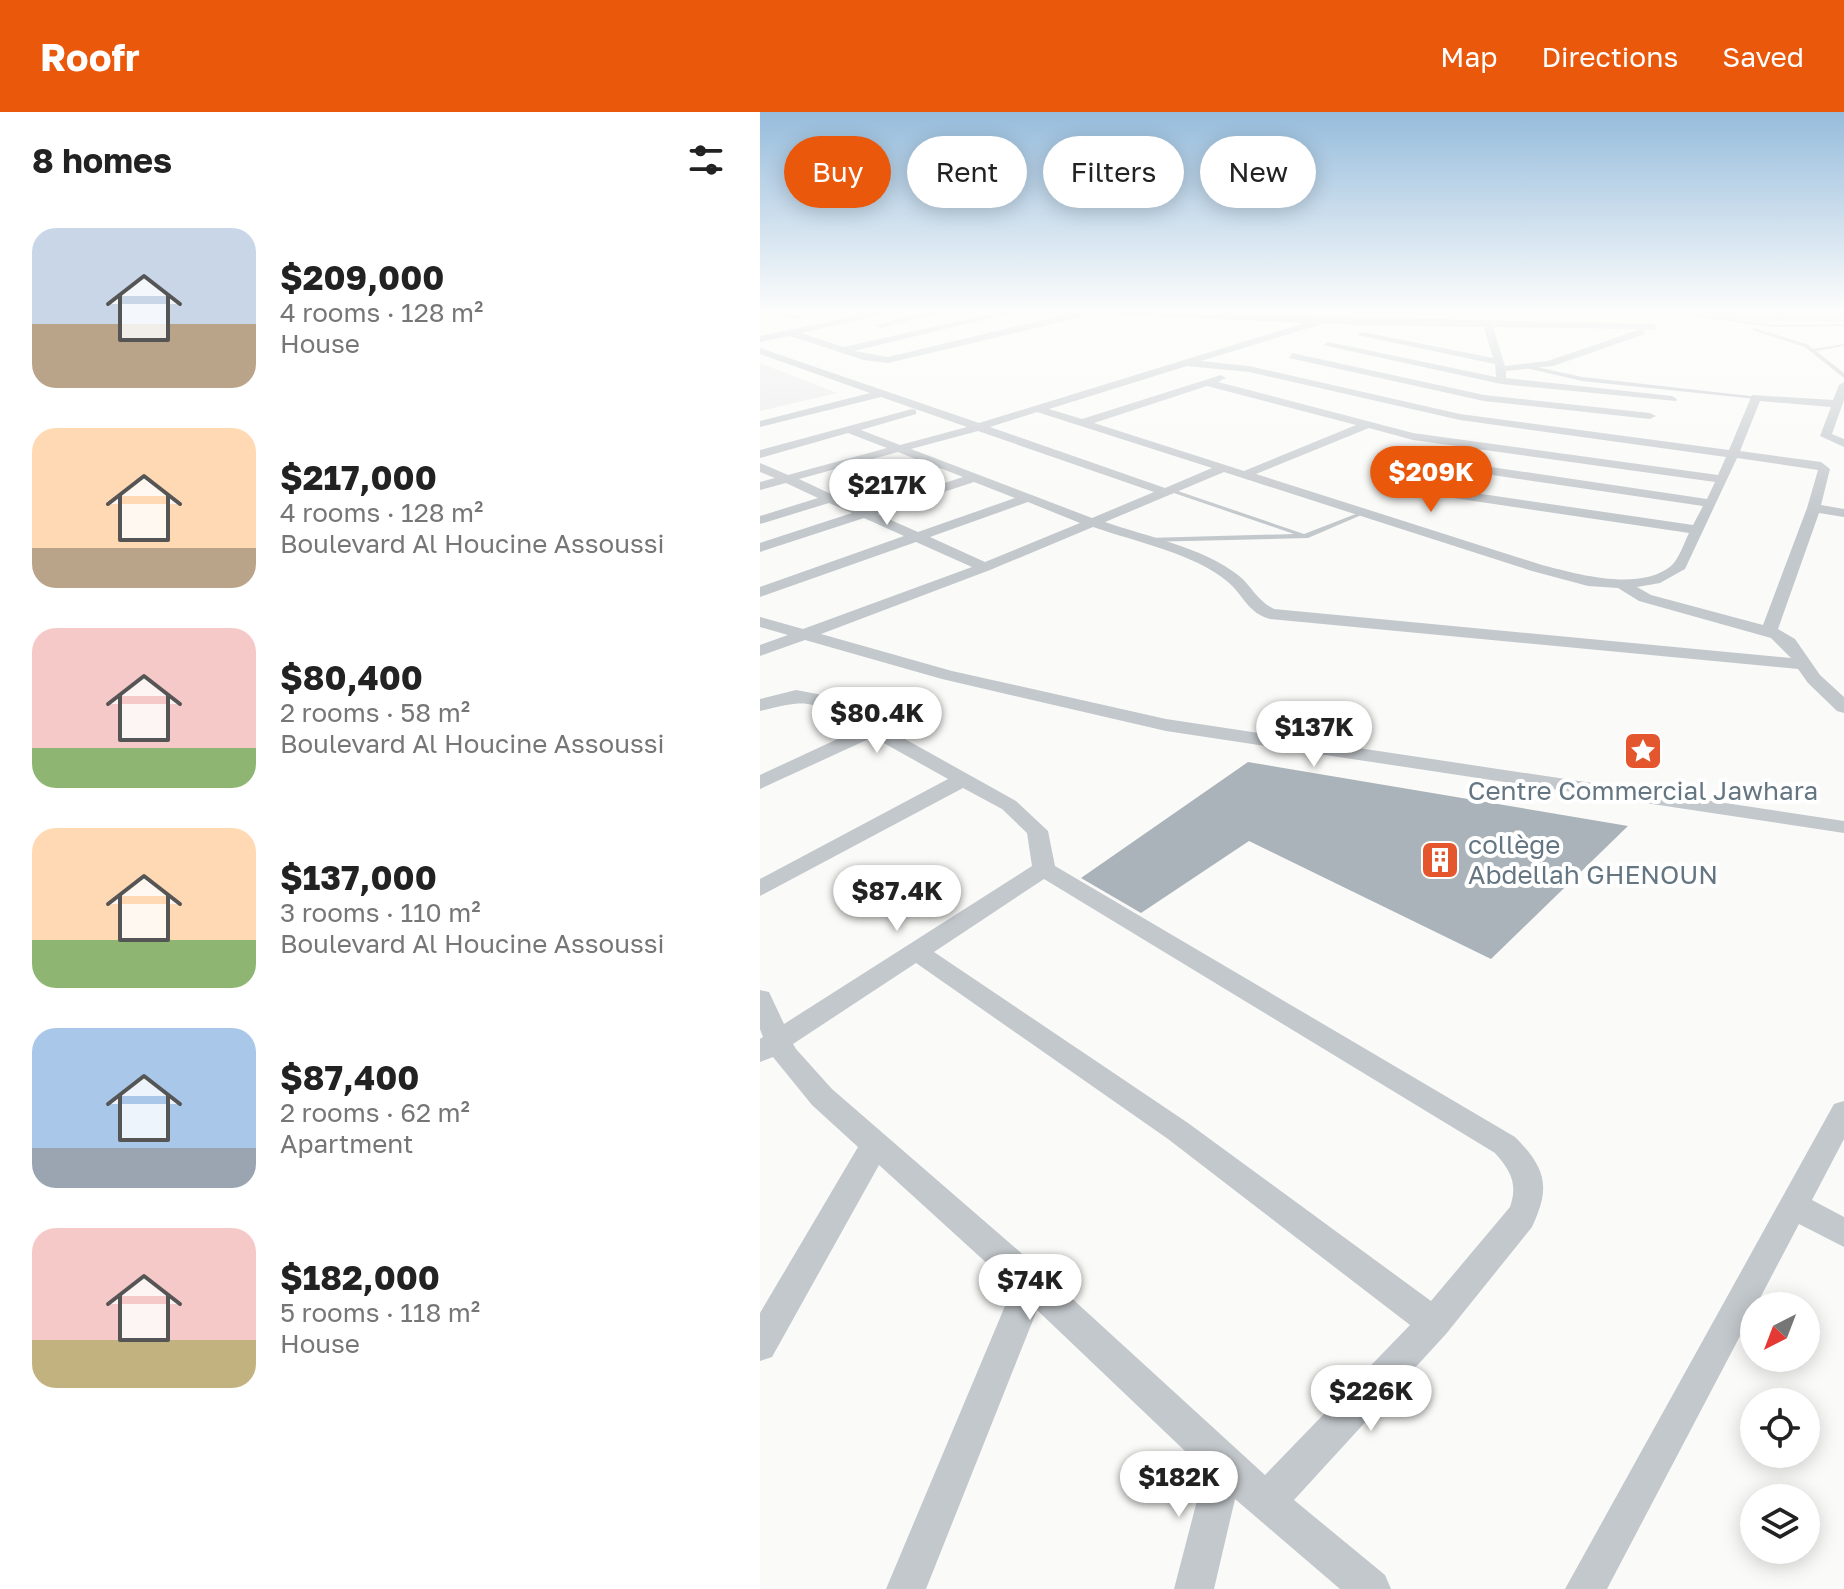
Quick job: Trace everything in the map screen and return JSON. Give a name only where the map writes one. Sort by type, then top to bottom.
[{"type":"street","points":[[828,380],[979,427],[1162,494]]},
{"type":"street","points":[[836,380],[965,431],[1162,494]]},
{"type":"street","points":[[760,486],[965,431],[1132,380]]},
{"type":"street","points":[[1082,423],[1217,380]]},
{"type":"street","points":[[1297,380],[1460,417],[1821,466],[1824,469],[1814,508],[1769,630]]},
{"type":"street","points":[[1401,380],[1484,398],[1650,416]]},
{"type":"street","points":[[1401,477],[1460,417],[1484,398],[1495,380]]},
{"type":"street","points":[[1555,380],[1672,399]]},
{"type":"street","points":[[1208,383],[1366,425],[1438,440],[1723,479]]},
{"type":"street","points":[[1844,385],[1826,436],[1844,443]]},
{"type":"street","points":[[760,422],[870,393]]},
{"type":"street","points":[[1038,409],[1244,475],[1368,509],[1566,577],[1622,584],[1655,580],[1680,566],[1708,503],[1723,479],[1756,397],[1836,404]]},
{"type":"street","points":[[760,454],[912,412]]},
{"type":"street","points":[[1244,475],[1366,425]]},
{"type":"street","points":[[848,429],[1223,571],[1234,579],[1258,609],[1270,614],[1802,664]]},
{"type":"street","points":[[760,520],[938,465]]},
{"type":"street","points":[[760,467],[985,567]]},
{"type":"street","points":[[760,651],[985,567],[1224,468]]},
{"type":"street","points":[[1401,477],[1708,503]]},
{"type":"street","points":[[1401,477],[1695,530]]},
{"type":"street","points":[[760,548],[973,478]]},
{"type":"street","points":[[760,592],[1027,498]]},
{"type":"street","points":[[1814,508],[1844,513]]},
{"type":"street","points":[[1622,584],[1645,598],[1769,630],[1789,643],[1802,664],[1844,707]]},
{"type":"street","points":[[760,622],[948,675],[1166,725],[1844,827]]},
{"type":"street","points":[[760,705],[788,696],[809,696],[830,703],[964,779],[1027,819],[1037,831],[1044,869],[1505,1145],[1514,1154],[1528,1178],[1530,1201],[1486,1263],[1266,1502]]},
{"type":"street","points":[[760,783],[874,729]]},
{"type":"street","points":[[760,889],[964,779]]},
{"type":"street","points":[[768,1046],[1044,869]]},
{"type":"street","points":[[914,950],[1178,1131],[1434,1323]]},
{"type":"street","points":[[760,999],[768,1046],[1031,1283],[1266,1502],[1371,1589]]},
{"type":"street","points":[[1585,1589],[1844,1112]]},
{"type":"street","points":[[760,1345],[875,1145]]},
{"type":"street","points":[[1794,1205],[1844,1233]]},
{"type":"street","points":[[906,1589],[1031,1283]]},
{"type":"street","points":[[1194,1589],[1225,1463]]},
{"type":"lane","points":[[1591,380],[1756,397]]},
{"type":"lane","points":[[1162,494],[1308,536]]},
{"type":"lane","points":[[1146,540],[1308,536],[1368,509]]},
{"type":"shaded area","points":[[760,380],[803,380],[837,393],[760,411]]},
{"type":"building","name":"collège Abdellah GHENOUN","points":[[1248,762],[1628,826],[1491,959],[1249,841],[1141,913],[1081,878]]},
{"type":"place","name":"Centre Commercial Jawhara","points":[[1643,751]]},
{"type":"place","name":"collège Abdellah GHENOUN","points":[[1440,860]]}]
